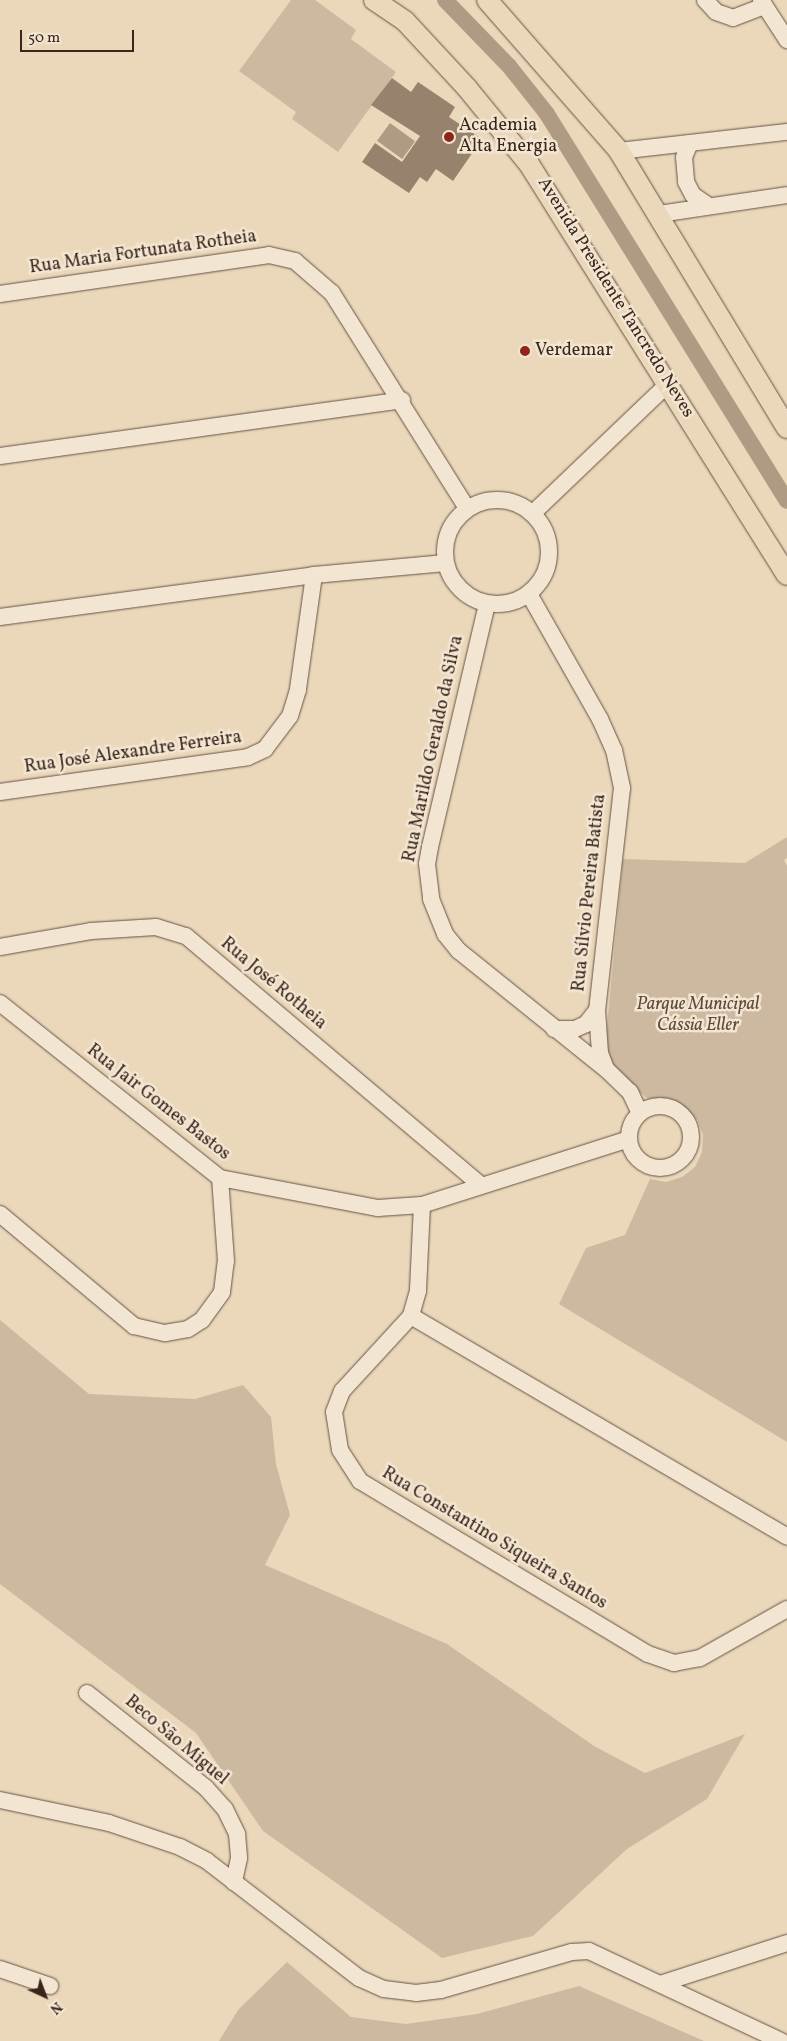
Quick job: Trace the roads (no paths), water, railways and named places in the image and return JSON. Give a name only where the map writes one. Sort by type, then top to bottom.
[{"type":"main road","name":"Avenida Presidente Tancredo Neves","points":[[374,0],[404,21],[467,88],[529,164],[669,383],[787,575]]},
{"type":"main road","points":[[487,0],[619,151],[659,214],[787,428]]},
{"type":"street","points":[[704,0],[716,12],[733,18],[763,3],[787,40]]},
{"type":"street","points":[[619,151],[787,132]]},
{"type":"street","points":[[690,143],[684,157],[686,182],[693,195],[709,206]]},
{"type":"street","points":[[659,214],[787,195]]},
{"type":"street","name":"Rua Maria Fortunata Rotheia","points":[[0,294],[269,255],[295,261],[332,293],[402,400],[467,508]]},
{"type":"street","points":[[533,513],[669,383]]},
{"type":"street","points":[[0,456],[402,400]]},
{"type":"street","points":[[494,499],[522,505],[533,513],[544,528],[549,545],[548,564],[541,580],[529,594],[516,601],[487,604],[460,590],[445,563],[445,542],[453,523],[467,508],[494,499]]},
{"type":"street","points":[[0,617],[314,575],[445,563]]},
{"type":"street","name":"Rua José Alexandre Ferreira","points":[[0,792],[248,757],[265,749],[290,716],[298,689],[314,575]]},
{"type":"street","name":"Rua Sílvio Pereira Batista","points":[[529,594],[600,719],[614,750],[622,788],[597,1010],[600,1053],[606,1069]]},
{"type":"street","name":"Rua Marildo Geraldo da Silva","points":[[487,604],[430,847],[428,881],[436,917],[458,951],[606,1069],[630,1092],[640,1113]]},
{"type":"street","name":"Rua José Rotheia","points":[[0,947],[91,931],[147,928],[171,929],[186,936],[479,1184]]},
{"type":"street","name":"Rua Jair Gomes Bastos","points":[[0,1003],[220,1178],[378,1208],[422,1205],[479,1184],[628,1139]]},
{"type":"street","points":[[554,1029],[575,1029],[586,1024],[597,1010]]},
{"type":"street","points":[[651,1107],[676,1110],[688,1125],[691,1144],[676,1165],[664,1169],[640,1162],[628,1139],[631,1125],[640,1113],[651,1107]]},
{"type":"street","points":[[0,1214],[134,1326],[165,1334],[188,1330],[202,1320],[222,1292],[226,1261],[220,1178]]},
{"type":"street","name":"Rua Constantino Siqueira Santos","points":[[422,1205],[418,1291],[411,1316],[342,1391],[334,1412],[340,1450],[360,1482],[648,1654],[674,1663],[700,1658],[787,1609]]},
{"type":"street","points":[[411,1316],[787,1537]]},
{"type":"street","name":"Beco São Miguel","points":[[87,1693],[206,1788],[225,1809],[237,1834],[239,1858],[234,1882]]},
{"type":"street","points":[[0,1800],[109,1823],[180,1847],[234,1882],[359,1978],[384,1989],[432,1991],[572,1952],[589,1950],[663,1983],[782,2041]]},
{"type":"street","points":[[663,1983],[787,1943]]},
{"type":"street","points":[[0,1969],[50,1986]]},
{"type":"waterway","points":[[445,0],[509,66],[547,114],[787,501]]},
{"type":"place","name":"Academia Alta Energia","points":[[449,137]]},
{"type":"place","name":"Verdemar","points":[[525,351]]},
{"type":"park label","name":"Parque Municipal Cássia Eller","points":[[698,1016]]}]
